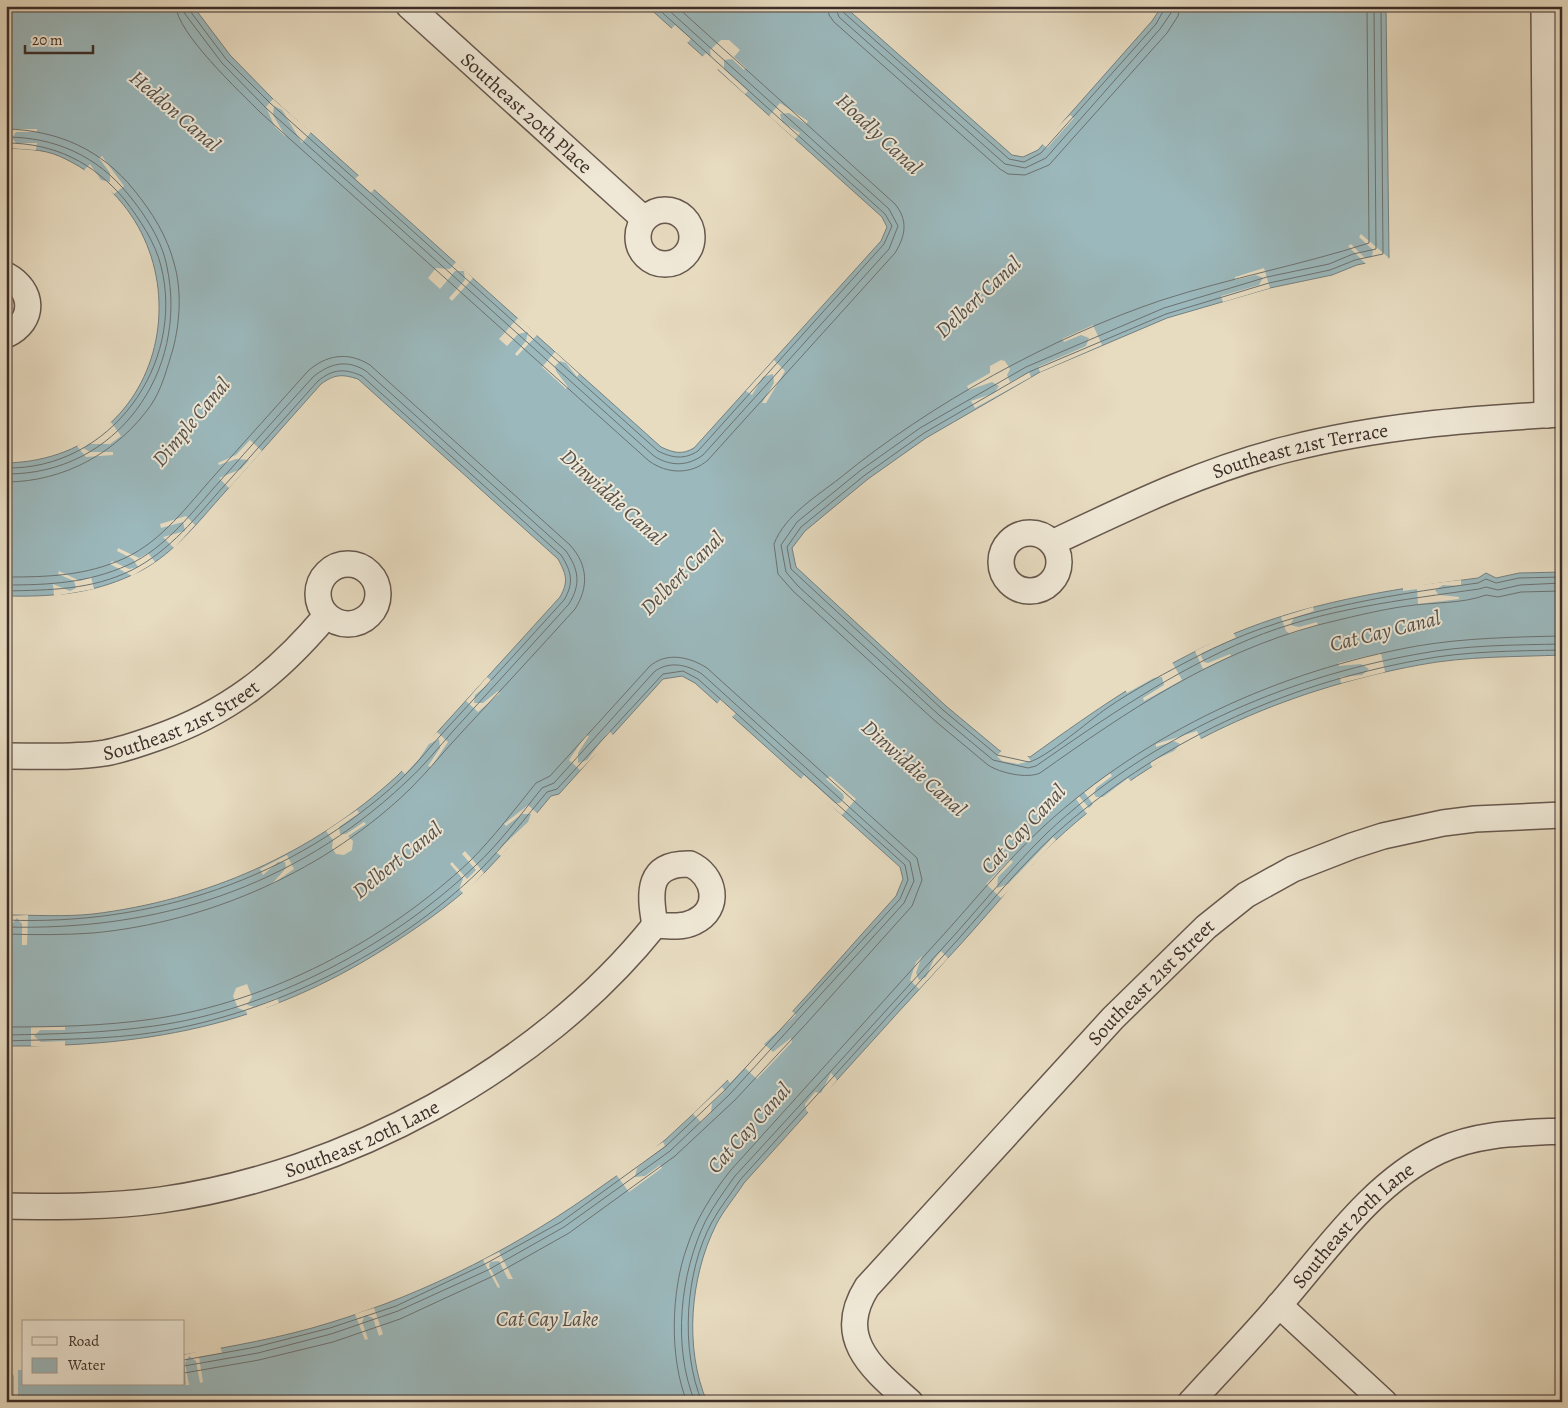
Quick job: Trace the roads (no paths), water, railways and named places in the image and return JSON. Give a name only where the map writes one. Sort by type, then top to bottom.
[{"type":"street","name":"Southeast 20th Place","points":[[409,6],[644,219]]},
{"type":"street","points":[[1544,6],[1555,415]]},
{"type":"street","points":[[6,275],[20,284],[28,302],[24,321],[18,328],[6,335]]},
{"type":"street","name":"Southeast 21st Terrace","points":[[1052,542],[1200,478],[1287,449],[1391,428],[1555,415]]},
{"type":"street","name":"Southeast 21st Street","points":[[6,756],[58,757],[106,753],[149,741],[199,722],[222,709],[266,678],[305,641],[326,616]]},
{"type":"street","name":"Southeast 21st Street","points":[[910,1402],[866,1358],[859,1348],[853,1326],[859,1300],[867,1287],[1113,1018],[1206,927],[1239,900],[1293,869],[1383,836],[1443,823],[1476,819],[1562,815]]},
{"type":"street","name":"Southeast 20th Lane","points":[[6,1206],[118,1204],[189,1195],[282,1172],[322,1158],[381,1133],[446,1099],[524,1048],[607,977],[655,924]]},
{"type":"street","name":"Southeast 20th Lane","points":[[1191,1402],[1377,1195],[1397,1177],[1423,1159],[1440,1151],[1478,1139],[1512,1134],[1562,1131]]},
{"type":"street","points":[[1279,1306],[1384,1402]]},
{"type":"water","points":[[6,6],[193,6],[230,55],[273,99],[661,447],[670,451],[686,452],[694,448],[881,241],[887,227],[882,217],[647,6],[844,6],[1012,155],[1023,157],[1038,150],[1152,21],[1162,6],[1386,6],[1389,258],[1357,265],[1332,275],[1270,288],[1167,318],[1040,372],[926,438],[868,479],[805,531],[792,548],[796,567],[946,706],[1000,751],[1030,757],[1135,685],[1190,654],[1219,640],[1276,618],[1361,596],[1478,578],[1486,573],[1496,578],[1519,573],[1562,572],[1562,655],[1473,658],[1419,665],[1369,676],[1320,690],[1272,707],[1225,727],[1180,750],[1136,777],[1095,807],[1056,840],[744,1183],[722,1214],[707,1245],[700,1267],[693,1313],[695,1359],[707,1402],[6,1402],[6,1365],[22,1365],[22,1386],[185,1386],[185,1355],[293,1333],[366,1311],[438,1282],[507,1247],[573,1206],[635,1163],[665,1140],[696,1112],[784,1021],[896,896],[903,879],[900,867],[695,683],[682,676],[663,679],[559,794],[551,796],[484,873],[454,900],[423,923],[354,967],[307,991],[260,1010],[212,1024],[163,1035],[113,1042],[6,1046],[6,915],[61,916],[93,914],[177,898],[217,885],[256,869],[294,850],[330,828],[364,804],[404,769],[560,597],[565,586],[565,573],[558,559],[358,379],[343,376],[330,378],[321,384],[194,527],[171,549],[146,568],[117,581],[86,590],[55,595],[6,596],[6,463],[65,451],[110,423],[141,382],[157,334],[157,282],[141,233],[109,189],[59,156],[40,151],[6,148]]},
{"type":"water label","name":"Heddon Canal","points":[[175,111]]},
{"type":"water label","name":"Hoadly Canal","points":[[879,134]]},
{"type":"water label","name":"Delbert Canal","points":[[978,297]]},
{"type":"water label","name":"Dimple Canal","points":[[191,422]]},
{"type":"water label","name":"Dinwiddie Canal","points":[[613,497]]},
{"type":"water label","name":"Delbert Canal","points":[[682,573]]},
{"type":"water label","name":"Cat Cay Canal","points":[[1385,631]]},
{"type":"water label","name":"Dinwiddie Canal","points":[[914,768]]},
{"type":"water label","name":"Cat Cay Canal","points":[[1023,829]]},
{"type":"water label","name":"Delbert Canal","points":[[397,860]]},
{"type":"water label","name":"Cat Cay Canal","points":[[749,1128]]},
{"type":"water label","name":"Cat Cay Lake","points":[[547,1319]]}]
